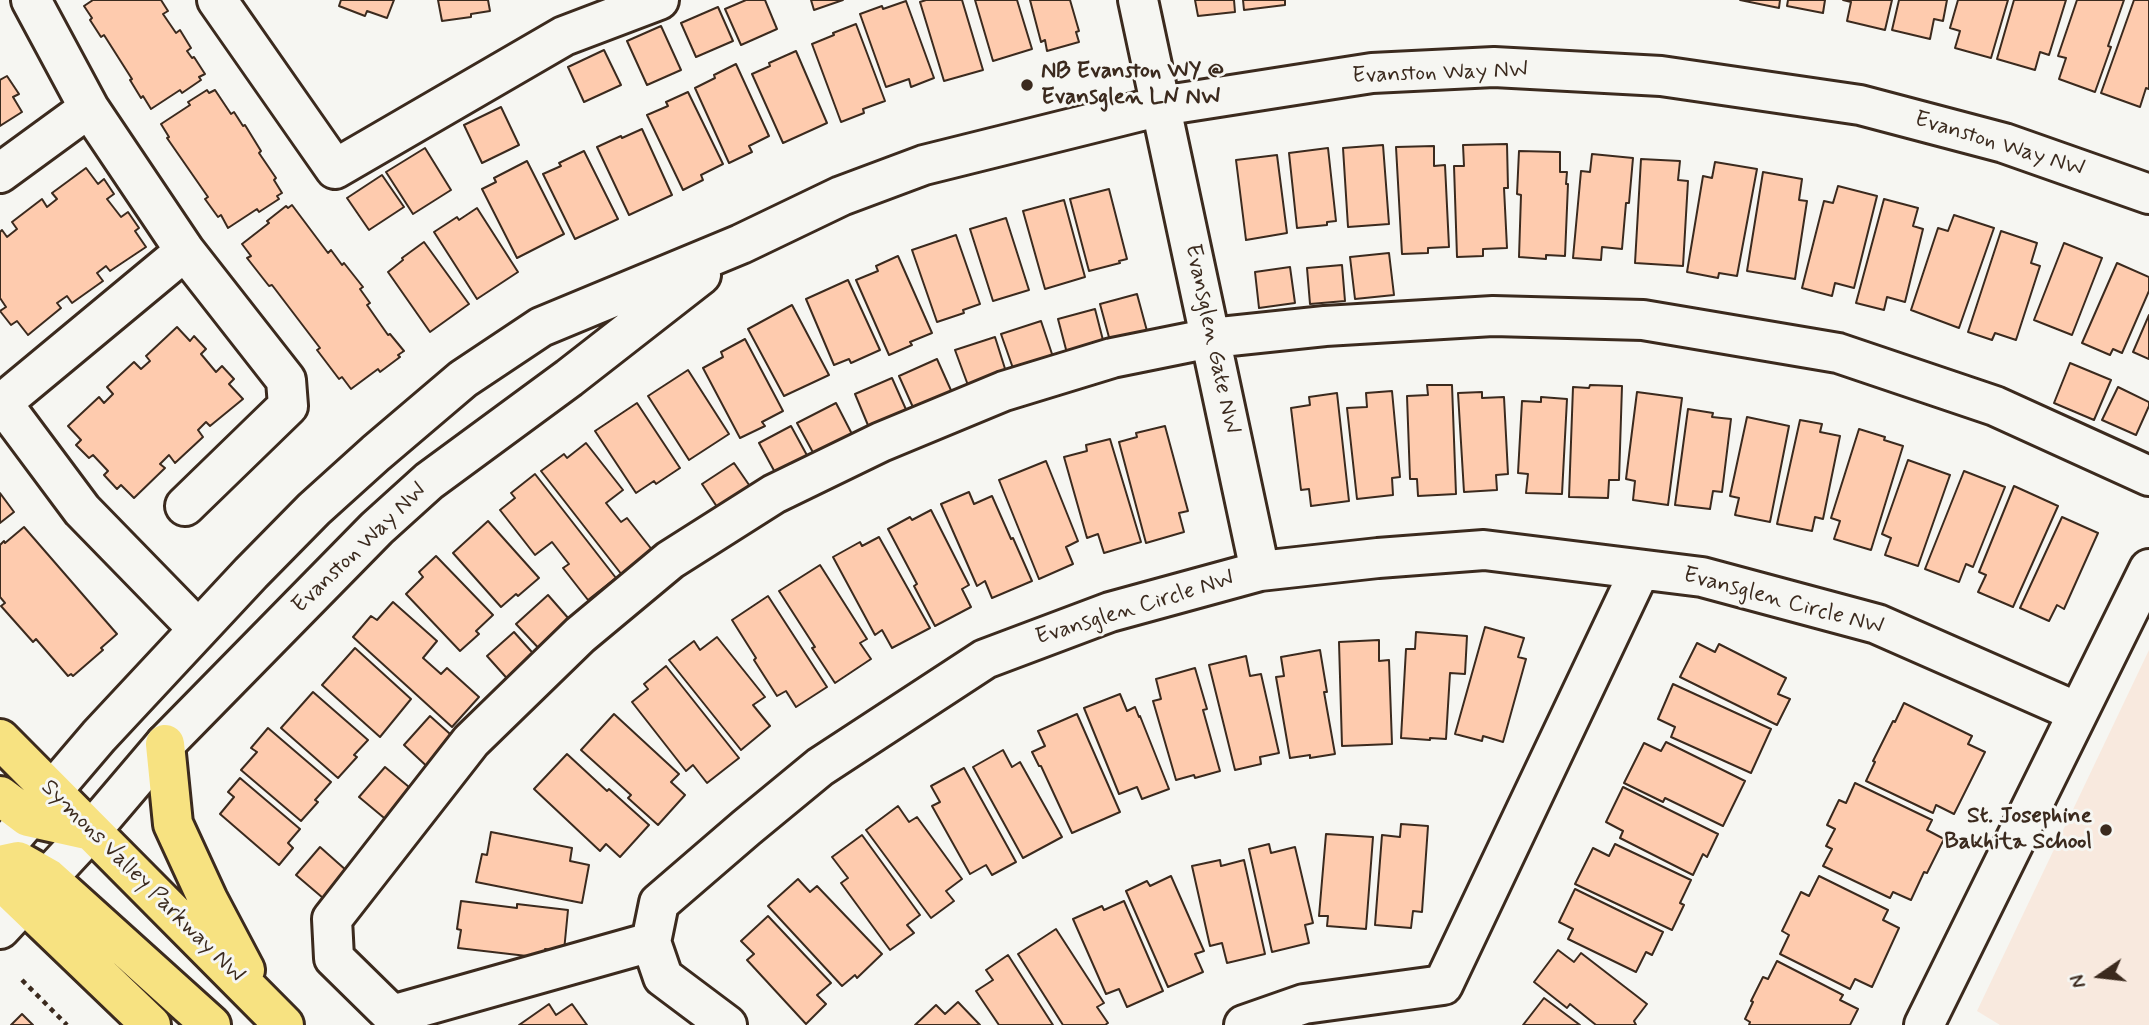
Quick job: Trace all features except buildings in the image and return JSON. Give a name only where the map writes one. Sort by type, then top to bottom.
[{"type":"main road","name":"Symons Valley Parkway NW","points":[[0,739],[27,801],[91,831],[274,1015]]},
{"type":"main road","points":[[165,744],[173,824],[208,900],[274,1015]]},
{"type":"main road","points":[[0,865],[18,861],[18,898],[151,1025]]},
{"type":"main road","points":[[18,898],[211,1025]]},
{"type":"street","points":[[31,0],[89,108],[185,251],[286,380],[288,406],[185,506]]},
{"type":"street","points":[[217,0],[335,169],[564,36],[659,0]]},
{"type":"street","name":"Evansglen Gate NW","points":[[1138,0],[1260,571]]},
{"type":"street","name":"Evanston Way NW","points":[[0,852],[27,801],[314,509],[463,379],[541,327],[741,244],[841,197],[924,165],[1161,106],[1372,73],[1493,67],[1661,76],[1860,105],[2004,142],[2149,194]]},
{"type":"street","points":[[0,173],[89,108]]},
{"type":"street","name":"Evanston Way NW","points":[[18,898],[91,831],[165,744],[377,528],[429,481],[569,378],[741,244]]},
{"type":"street","points":[[185,251],[1,401],[82,510],[198,629]]},
{"type":"street","points":[[727,1025],[663,977],[651,942],[393,1014],[334,958],[332,919],[471,741],[580,635],[670,560],[774,495],[881,442],[1004,391],[1112,358],[1210,338],[1325,326],[1493,316],[1643,320],[1838,353],[1995,406],[2149,477]]},
{"type":"street","name":"Evansglen Circle NW","points":[[651,942],[659,903],[746,828],[820,766],[985,659],[1110,612],[1260,571],[1483,550],[1702,577],[1877,624],[2077,712]]},
{"type":"street","points":[[1924,1025],[2149,569]]},
{"type":"street","points":[[1244,1025],[1304,1004],[1443,985],[1640,570]]},
{"type":"path","points":[[22,980],[68,1025]]},
{"type":"shaded area","name":"St. Josephine Bakhita School","points":[[2149,650],[2149,1025],[2000,1025],[1977,1011]]},
{"type":"place","name":"NB Evanston WY @ Evansglen LN NW","points":[[1027,85]]},
{"type":"place","name":"St. Josephine Bakhita School","points":[[2106,830]]}]
